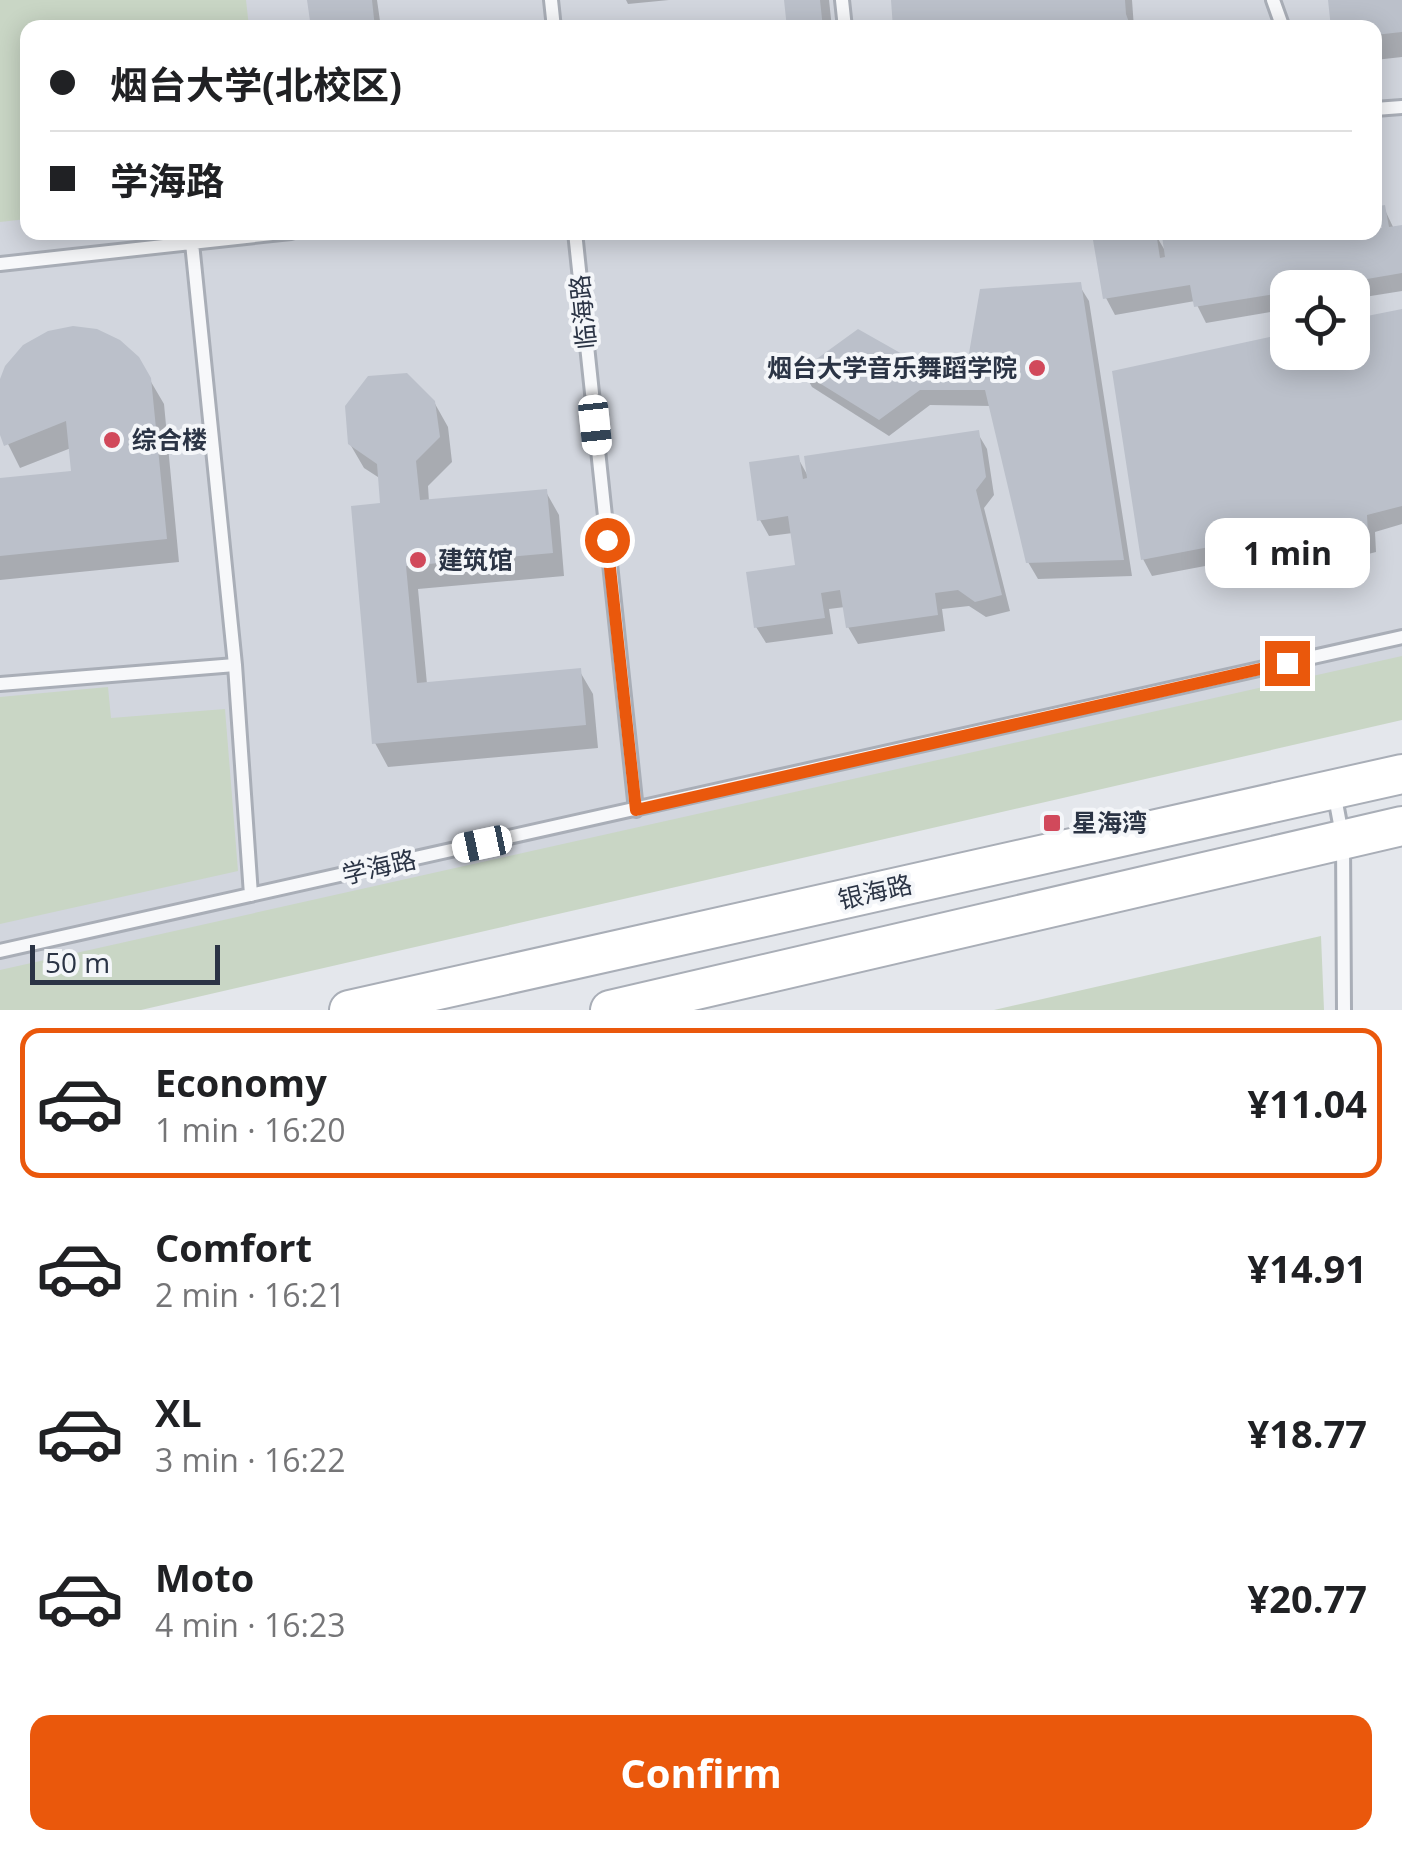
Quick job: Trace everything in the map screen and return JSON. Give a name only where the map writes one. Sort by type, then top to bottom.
[{"type":"main road","name":"银海路","points":[[349,1010],[1402,774]]},
{"type":"main road","points":[[610,1010],[1402,826]]},
{"type":"lane","points":[[0,264],[219,240]]},
{"type":"lane","name":"临海路","points":[[576,240],[636,810]]},
{"type":"lane","points":[[192,243],[234,665],[251,895]]},
{"type":"lane","name":"学海路","points":[[0,951],[1402,637]]},
{"type":"lane","points":[[0,684],[234,665]]},
{"type":"lane","points":[[1333,790],[1343,840],[1344,1010]]},
{"type":"shaded area","points":[[0,0],[1402,0],[1402,701],[0,1010]]},
{"type":"green space","points":[[0,0],[246,0],[248,20],[20,20],[20,220],[0,222]]},
{"type":"green space","points":[[1402,656],[1402,720],[141,1010],[0,1010],[0,970]]},
{"type":"green space","points":[[108,687],[111,718],[225,709],[238,871],[0,924],[0,697]]},
{"type":"green space","points":[[1321,936],[1324,1010],[994,1010]]},
{"type":"building","points":[[307,0],[372,0],[374,20],[310,20]]},
{"type":"building","points":[[784,0],[820,0],[822,20],[786,20]]},
{"type":"building","points":[[891,0],[1125,0],[1128,20],[892,20]]},
{"type":"building","points":[[1328,0],[1402,0],[1402,32],[1382,34],[1382,20],[1330,20]]},
{"type":"building","points":[[1385,205],[1389,227],[1402,225],[1402,273],[1370,279],[1370,270],[1270,270],[1270,295],[1194,307],[1190,285],[1103,299],[1093,240],[1157,240],[1160,258],[1165,257],[1163,240],[1382,240]]},
{"type":"building","points":[[1081,282],[1124,560],[1026,563],[985,390],[920,390],[879,420],[800,371],[858,329],[911,359],[968,359],[980,289]]},
{"type":"building","points":[[1402,309],[1402,506],[1367,515],[1368,536],[1253,565],[1246,540],[1141,560],[1112,371],[1270,337],[1270,370],[1370,370],[1370,315]]},
{"type":"building","name":"综合楼","points":[[73,326],[97,329],[120,340],[139,357],[151,378],[167,539],[0,556],[0,478],[71,471],[66,421],[4,446],[0,435],[0,379],[5,366],[23,345],[48,331]]},
{"type":"building","name":"建筑馆","points":[[407,373],[435,401],[440,437],[416,461],[420,500],[547,489],[553,553],[406,566],[417,683],[581,668],[586,725],[372,744],[351,506],[380,503],[377,464],[348,444],[345,406],[368,376]]},
{"type":"building","points":[[979,430],[986,477],[976,490],[1002,595],[975,602],[958,590],[935,593],[938,615],[846,628],[840,590],[821,593],[825,618],[754,628],[746,572],[795,565],[788,516],[757,521],[749,462],[799,455],[803,479],[807,478],[804,456]]},
{"type":"place","name":"烟台大学音乐舞蹈学院","points":[[1037,368]]},
{"type":"place","name":"综合楼","points":[[112,440]]},
{"type":"place","name":"建筑馆","points":[[418,560]]},
{"type":"place","name":"星海湾","points":[[1052,823]]},
{"type":"route","points":[[607,540],[636,810],[1287,663]]}]
